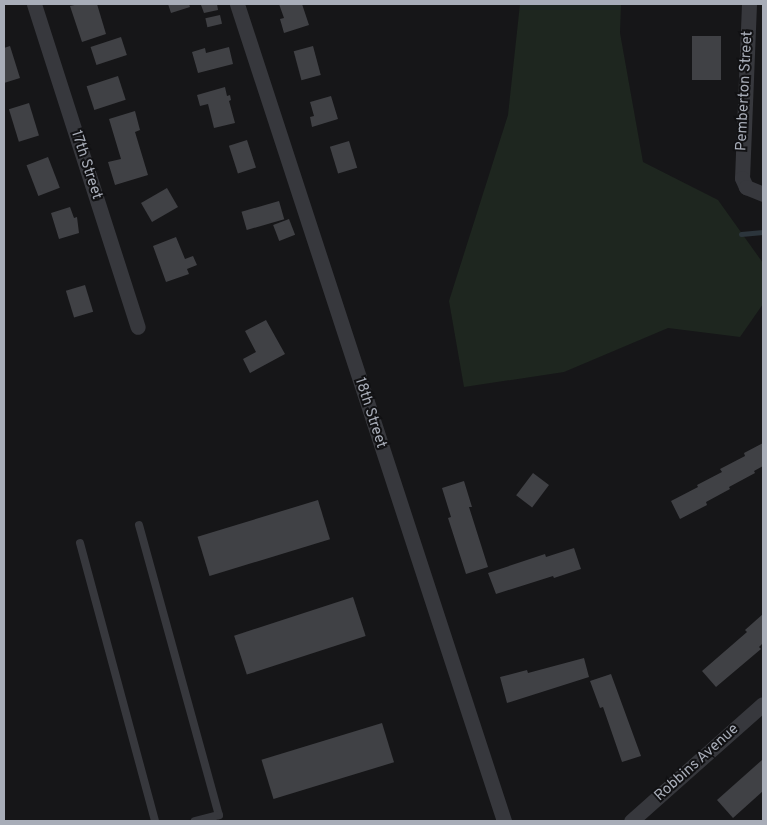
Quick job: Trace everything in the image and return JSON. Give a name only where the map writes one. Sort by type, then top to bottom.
[{"type":"street","name":"17th Street","points":[[34,4],[138,327]]},
{"type":"street","name":"18th Street","points":[[236,4],[504,821]]},
{"type":"street","name":"Pemberton Street","points":[[749,4],[742,178],[746,187],[763,194]]},
{"type":"street","name":"Robbins Avenue","points":[[631,821],[763,704]]},
{"type":"lane","points":[[139,524],[219,815],[195,821]]},
{"type":"lane","points":[[80,543],[155,821]]},
{"type":"shaded area","points":[[520,4],[621,4],[620,33],[643,162],[718,200],[763,263],[763,304],[740,337],[668,328],[564,372],[464,387],[449,301],[508,115]]},
{"type":"building","points":[[97,4],[106,34],[82,42],[70,6]]},
{"type":"building","points":[[168,4],[189,4],[190,7],[171,13]]},
{"type":"building","points":[[217,4],[218,10],[204,13],[201,5]]},
{"type":"building","points":[[279,4],[302,4],[309,25],[284,33],[280,19],[284,18]]},
{"type":"building","points":[[220,15],[222,24],[207,27],[205,18]]},
{"type":"building","points":[[692,36],[721,36],[721,80],[692,80]]},
{"type":"building","points":[[121,37],[127,55],[96,65],[91,47]]},
{"type":"building","points":[[10,46],[20,78],[4,83],[4,48]]},
{"type":"building","points":[[313,46],[321,75],[301,80],[294,51]]},
{"type":"building","points":[[229,47],[233,64],[198,73],[192,52],[205,48],[206,53]]},
{"type":"building","points":[[118,76],[126,100],[94,110],[87,86]]},
{"type":"building","points":[[225,87],[227,96],[230,95],[231,100],[229,101],[235,123],[214,128],[208,104],[200,106],[197,95]]},
{"type":"building","points":[[331,96],[338,119],[312,127],[310,117],[314,116],[310,102]]},
{"type":"building","points":[[29,103],[39,136],[19,142],[9,109]]},
{"type":"building","points":[[135,111],[140,130],[135,132],[148,175],[115,185],[108,162],[121,159],[109,119]]},
{"type":"building","points":[[247,140],[256,168],[238,173],[229,146]]},
{"type":"building","points":[[349,141],[357,168],[338,174],[330,147]]},
{"type":"building","points":[[48,157],[60,188],[38,196],[27,165]]},
{"type":"building","points":[[167,188],[178,207],[152,222],[141,203]]},
{"type":"building","points":[[279,201],[284,219],[247,230],[242,212]]},
{"type":"building","points":[[70,207],[74,218],[77,217],[79,233],[59,239],[51,213]]},
{"type":"building","points":[[289,219],[295,235],[279,241],[273,225]]},
{"type":"building","points":[[176,237],[185,259],[193,256],[197,265],[187,269],[189,274],[166,282],[153,246]]},
{"type":"building","points":[[85,285],[93,312],[74,318],[66,291]]},
{"type":"building","points":[[266,320],[285,354],[250,373],[243,359],[256,352],[245,331]]},
{"type":"building","points":[[763,443],[763,466],[754,471],[755,473],[729,487],[730,489],[706,502],[707,505],[680,519],[671,501],[722,472],[720,469],[745,456],[744,453]]},
{"type":"building","points":[[533,473],[549,485],[532,507],[516,495]]},
{"type":"building","points":[[464,481],[472,507],[469,507],[488,567],[466,574],[448,518],[451,517],[442,488]]},
{"type":"building","points":[[318,500],[330,539],[209,576],[198,537]]},
{"type":"building","points":[[574,548],[581,569],[496,594],[488,573],[545,554],[546,557]]},
{"type":"building","points":[[353,597],[366,636],[247,675],[234,636]]},
{"type":"building","points":[[763,614],[763,643],[759,647],[761,649],[716,687],[702,671],[747,632],[745,630]]},
{"type":"building","points":[[584,658],[589,677],[507,703],[500,677],[527,670],[528,673]]},
{"type":"building","points":[[611,674],[641,756],[622,762],[603,707],[600,708],[590,681]]},
{"type":"building","points":[[382,723],[394,762],[273,799],[262,760]]},
{"type":"building","points":[[762,760],[763,791],[733,818],[717,800]]},
{"type":"waterway","points":[[741,234],[763,232]]}]
